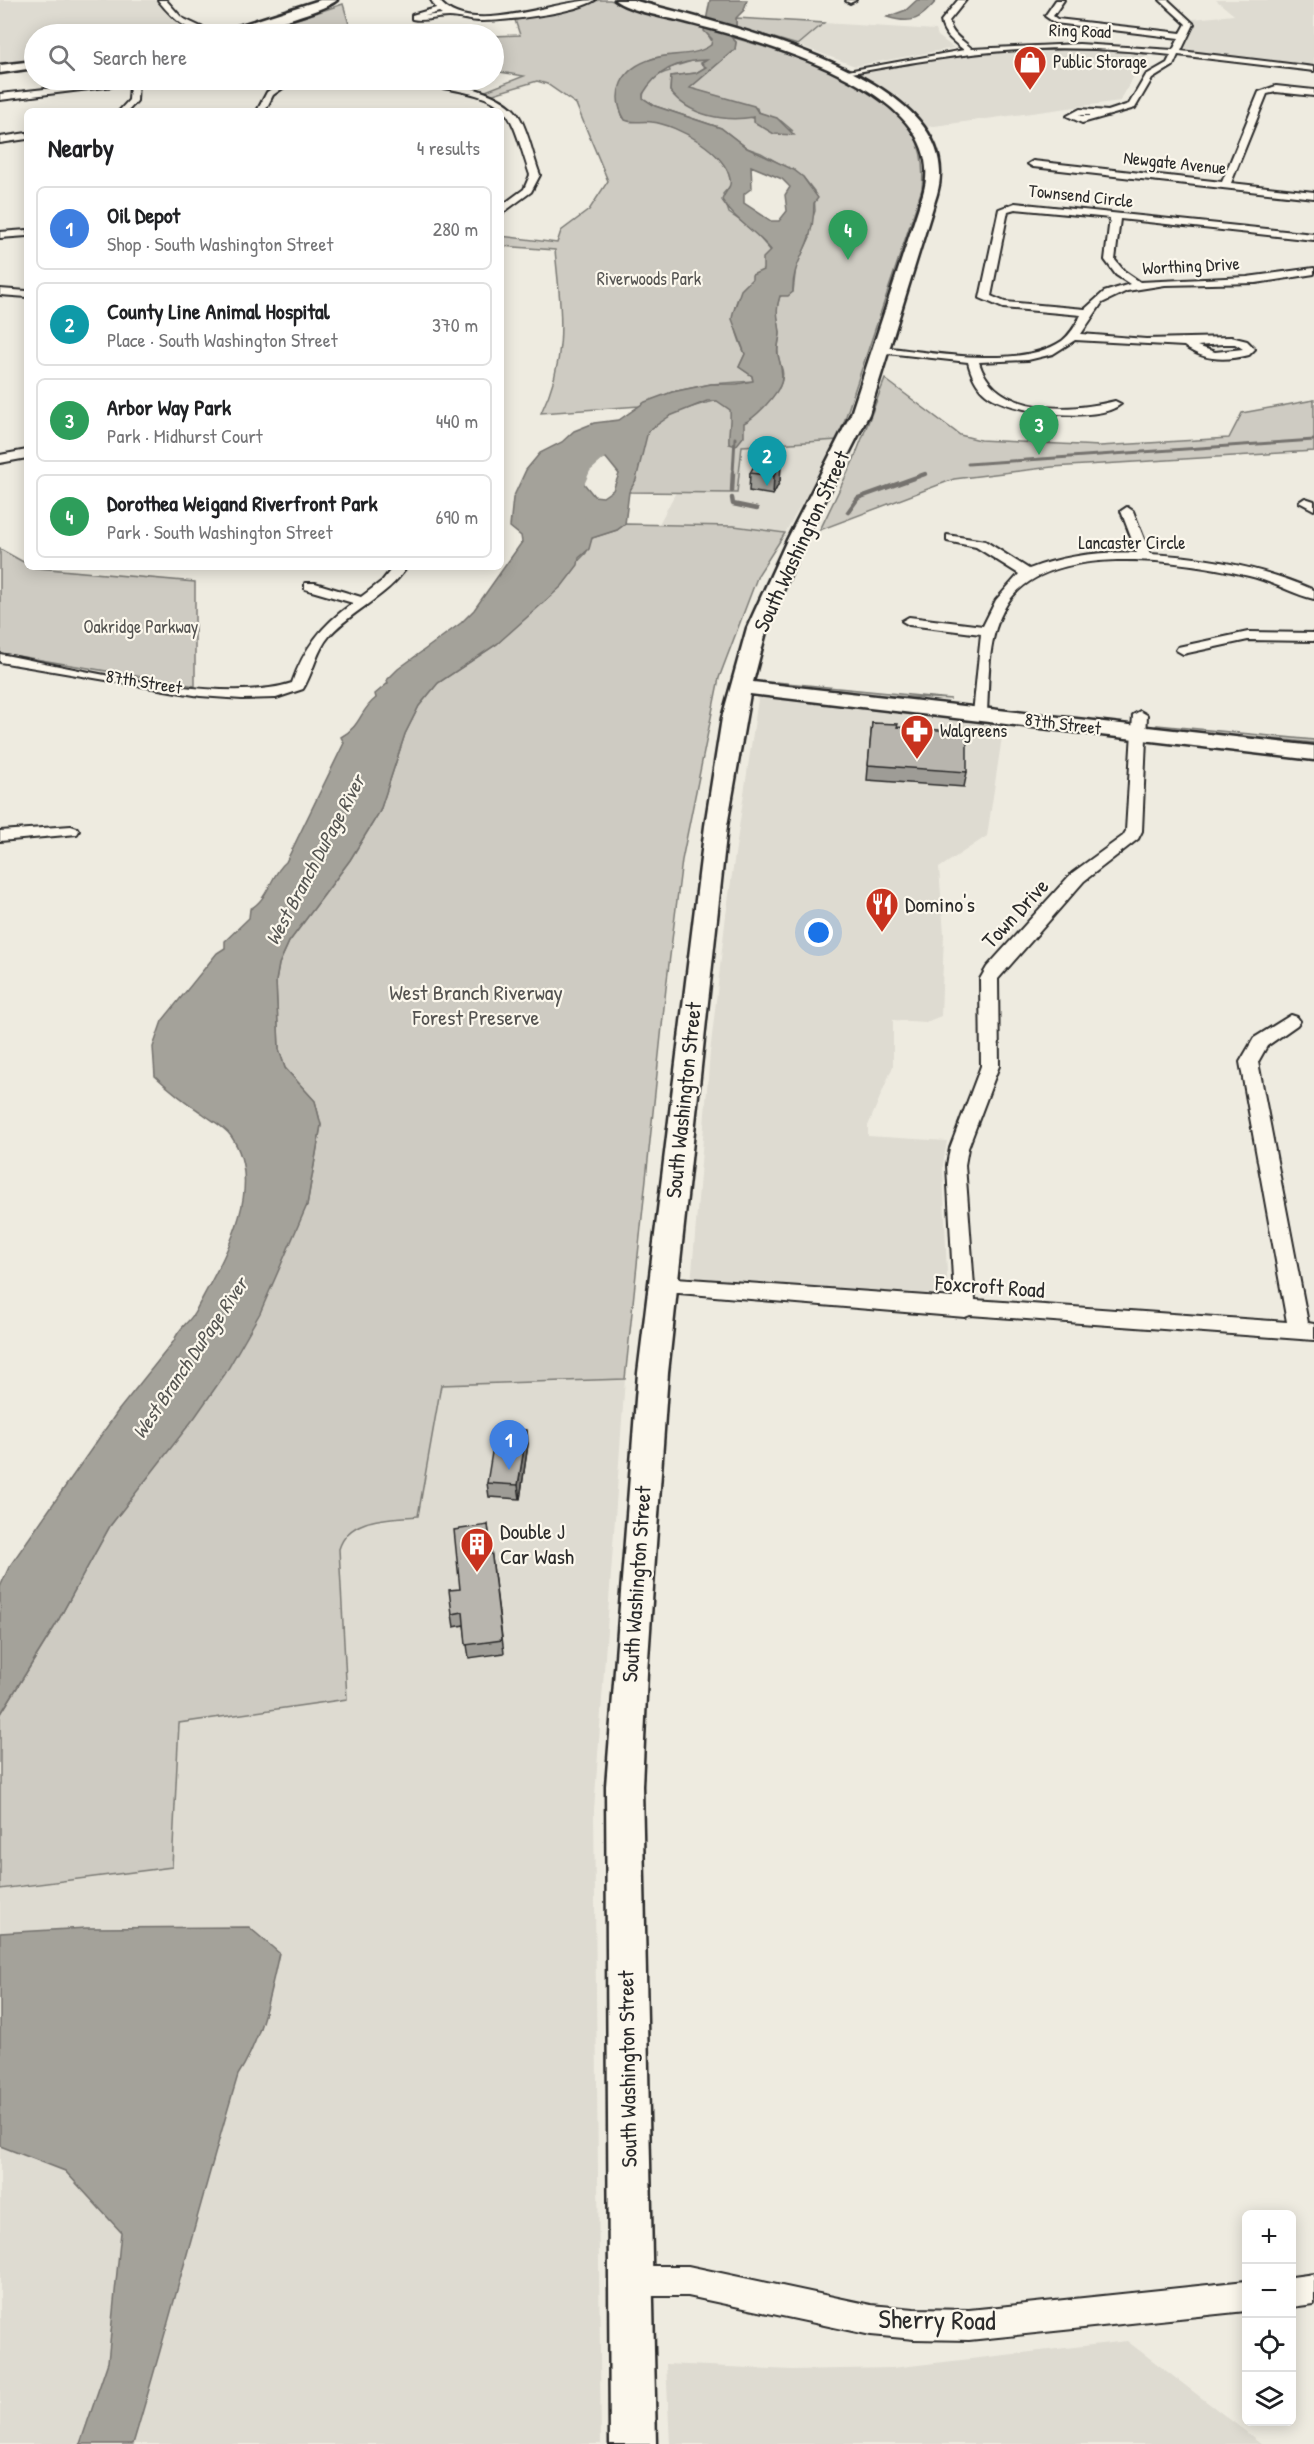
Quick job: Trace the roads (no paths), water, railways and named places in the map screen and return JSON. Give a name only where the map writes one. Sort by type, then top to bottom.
[{"type":"main road","points":[[257,24],[331,0]]},
{"type":"main road","name":"South Washington Street","points":[[621,0],[801,53],[846,72],[875,88],[910,117],[925,138],[934,166],[931,192],[882,350],[850,437],[770,596],[742,678],[716,825],[662,1285],[640,1519],[624,1786],[633,2444]]},
{"type":"main road","points":[[273,24],[345,1]]},
{"type":"main road","points":[[0,69],[24,66]]},
{"type":"main road","points":[[0,74],[24,71]]},
{"type":"main road","name":"87th Street","points":[[742,678],[1140,724],[1314,753]]},
{"type":"main road","name":"87th Street","points":[[1140,724],[1314,734]]},
{"type":"street","points":[[162,0],[178,20],[188,24]]},
{"type":"street","points":[[435,0],[440,9],[452,14],[480,18],[514,18],[591,0]]},
{"type":"street","points":[[962,0],[945,21],[945,27],[948,34],[969,51]]},
{"type":"street","points":[[1060,0],[1049,16],[1055,21],[1183,36]]},
{"type":"street","points":[[1094,115],[1109,114],[1132,106],[1149,77],[1170,64],[1190,24],[1187,18],[1167,5],[1164,0]]},
{"type":"street","points":[[440,9],[415,17],[426,19],[452,14]]},
{"type":"street","name":"Ring Road","points":[[846,72],[969,51],[1048,46],[1175,54],[1314,69]]},
{"type":"street","points":[[1225,185],[1263,92],[1276,89],[1314,93]]},
{"type":"street","points":[[0,97],[55,90]]},
{"type":"street","points":[[126,108],[133,101],[134,90]]},
{"type":"street","points":[[263,108],[270,94],[276,90]]},
{"type":"street","points":[[466,90],[498,99],[513,112],[534,170],[534,180],[528,190],[504,208]]},
{"type":"street","points":[[0,140],[24,136]]},
{"type":"street","name":"Newgate Avenue","points":[[1034,164],[1314,195]]},
{"type":"street","name":"Townsend Circle","points":[[1086,312],[1003,304],[985,298],[1002,212],[1008,207],[1021,206],[1314,237]]},
{"type":"street","points":[[1115,216],[1110,260],[1117,271],[1138,285]]},
{"type":"street","points":[[0,235],[24,233]]},
{"type":"street","name":"Worthing Drive","points":[[1074,337],[1093,303],[1105,295],[1138,285],[1165,281],[1255,280],[1314,271]]},
{"type":"street","points":[[0,292],[24,294]]},
{"type":"street","points":[[882,350],[973,358],[1038,353],[1060,347],[1074,337],[1138,344],[1188,344]]},
{"type":"street","points":[[973,358],[978,375],[987,389],[1006,401],[1026,406],[1099,410],[1114,404]]},
{"type":"street","points":[[0,459],[24,455]]},
{"type":"street","points":[[1127,511],[1145,558]]},
{"type":"street","points":[[952,538],[980,544],[1028,574]]},
{"type":"street","name":"Lancaster Circle","points":[[981,705],[989,631],[1001,602],[1028,574],[1073,560],[1145,558],[1222,565],[1287,583],[1314,595]]},
{"type":"street","points":[[310,586],[363,602],[386,586],[398,570]]},
{"type":"street","name":"87th Street","points":[[0,658],[192,690],[252,694],[289,691],[298,686],[303,665],[317,641],[340,619],[363,602]]},
{"type":"street","points":[[909,621],[989,631]]},
{"type":"street","points":[[1183,650],[1248,636],[1314,637]]},
{"type":"street","name":"Town Drive","points":[[965,1309],[956,1165],[959,1148],[990,1066],[989,979],[993,971],[1078,878],[1130,839],[1134,831],[1140,724]]},
{"type":"street","points":[[0,836],[70,831]]},
{"type":"street","points":[[1291,1021],[1260,1042],[1249,1062],[1249,1069],[1306,1331]]},
{"type":"street","name":"Foxcroft Road","points":[[662,1285],[965,1309],[1306,1331]]},
{"type":"street","name":"Sherry Road","points":[[630,2281],[688,2281],[871,2320],[914,2324],[969,2325],[1242,2296]]},
{"type":"street","points":[[1296,2291],[1314,2289]]},
{"type":"water","points":[[710,0],[747,0],[744,10],[736,18],[736,27],[731,37],[736,42],[735,49],[690,88],[754,106],[758,112],[777,118],[794,135],[774,134],[754,122],[754,117],[719,118],[697,112],[678,100],[670,91],[671,76],[696,73],[706,67],[701,64],[707,60],[687,62],[670,68],[655,79],[643,94],[643,98],[655,106],[721,128],[747,148],[794,170],[803,177],[818,198],[814,203],[809,238],[795,272],[793,292],[788,296],[780,296],[778,301],[777,314],[780,332],[778,352],[782,371],[780,387],[761,410],[744,423],[744,436],[736,446],[729,444],[730,410],[717,401],[707,401],[670,416],[648,431],[636,480],[629,492],[625,524],[617,530],[592,538],[589,549],[579,558],[578,565],[562,586],[497,644],[438,683],[419,706],[405,734],[380,811],[350,860],[289,942],[279,964],[276,981],[279,1049],[285,1068],[315,1101],[321,1125],[307,1205],[260,1313],[225,1374],[195,1417],[110,1526],[55,1626],[0,1715],[0,1587],[9,1567],[118,1411],[193,1316],[227,1249],[242,1203],[244,1180],[241,1157],[231,1136],[155,1076],[153,1047],[162,1021],[217,953],[225,948],[225,941],[249,918],[250,909],[266,893],[276,873],[286,862],[344,743],[341,737],[353,728],[366,708],[376,698],[375,694],[388,683],[387,680],[398,669],[461,623],[474,610],[504,570],[522,542],[521,536],[510,527],[513,498],[526,470],[540,453],[562,442],[574,431],[594,423],[619,420],[645,402],[672,392],[711,384],[737,384],[753,381],[752,376],[739,367],[745,354],[732,319],[741,290],[752,279],[752,275],[763,270],[763,258],[771,250],[733,214],[722,200],[730,185],[730,179],[726,169],[710,150],[687,134],[663,124],[625,120],[618,100],[621,83],[626,75],[642,63],[659,57],[697,52],[711,45],[712,39],[704,31]],"holes":[[[751,166],[782,179],[790,187],[785,195],[787,211],[779,221],[771,221],[744,203],[744,194],[752,188]],[[595,457],[606,458],[619,474],[613,490],[603,497],[594,496],[577,475],[581,466]]]},
{"type":"water","points":[[917,0],[937,0],[916,19],[904,20],[887,17],[906,10]]},
{"type":"water","points":[[249,1927],[279,1953],[276,1969],[259,2032],[238,2075],[133,2444],[80,2444],[108,2362],[121,2232],[65,2171],[0,2146],[0,1933],[86,1928]]},
{"type":"waterway","name":"West Branch DuPage River","points":[[574,521],[569,494],[580,468],[627,429]]},
{"type":"waterway","points":[[733,473],[735,438]]},
{"type":"waterway","points":[[968,464],[1314,440]]},
{"type":"waterway","points":[[732,491],[733,472]]},
{"type":"waterway","points":[[848,512],[858,498],[925,474]]},
{"type":"waterway","points":[[732,498],[733,504],[757,509]]},
{"type":"place","name":"Public Storage","points":[[1030,91]]},
{"type":"place","name":"Dorothea Weigand Riverfront Park","points":[[848,260]]},
{"type":"place","name":"Arbor Way Park","points":[[1039,455]]},
{"type":"place","name":"County Line Animal Hospital","points":[[767,486]]},
{"type":"place","name":"Walgreens","points":[[917,760]]},
{"type":"place","name":"Domino's","points":[[882,933]]},
{"type":"place","name":"Oil Depot","points":[[509,1470]]},
{"type":"place","name":"Double J Car Wash","points":[[477,1573]]},
{"type":"park label","name":"Riverwoods Park","points":[[649,279]]},
{"type":"park label","name":"Oakridge Parkway","points":[[141,627]]},
{"type":"park label","name":"West Branch Riverway Forest Preserve","points":[[476,1004]]}]
